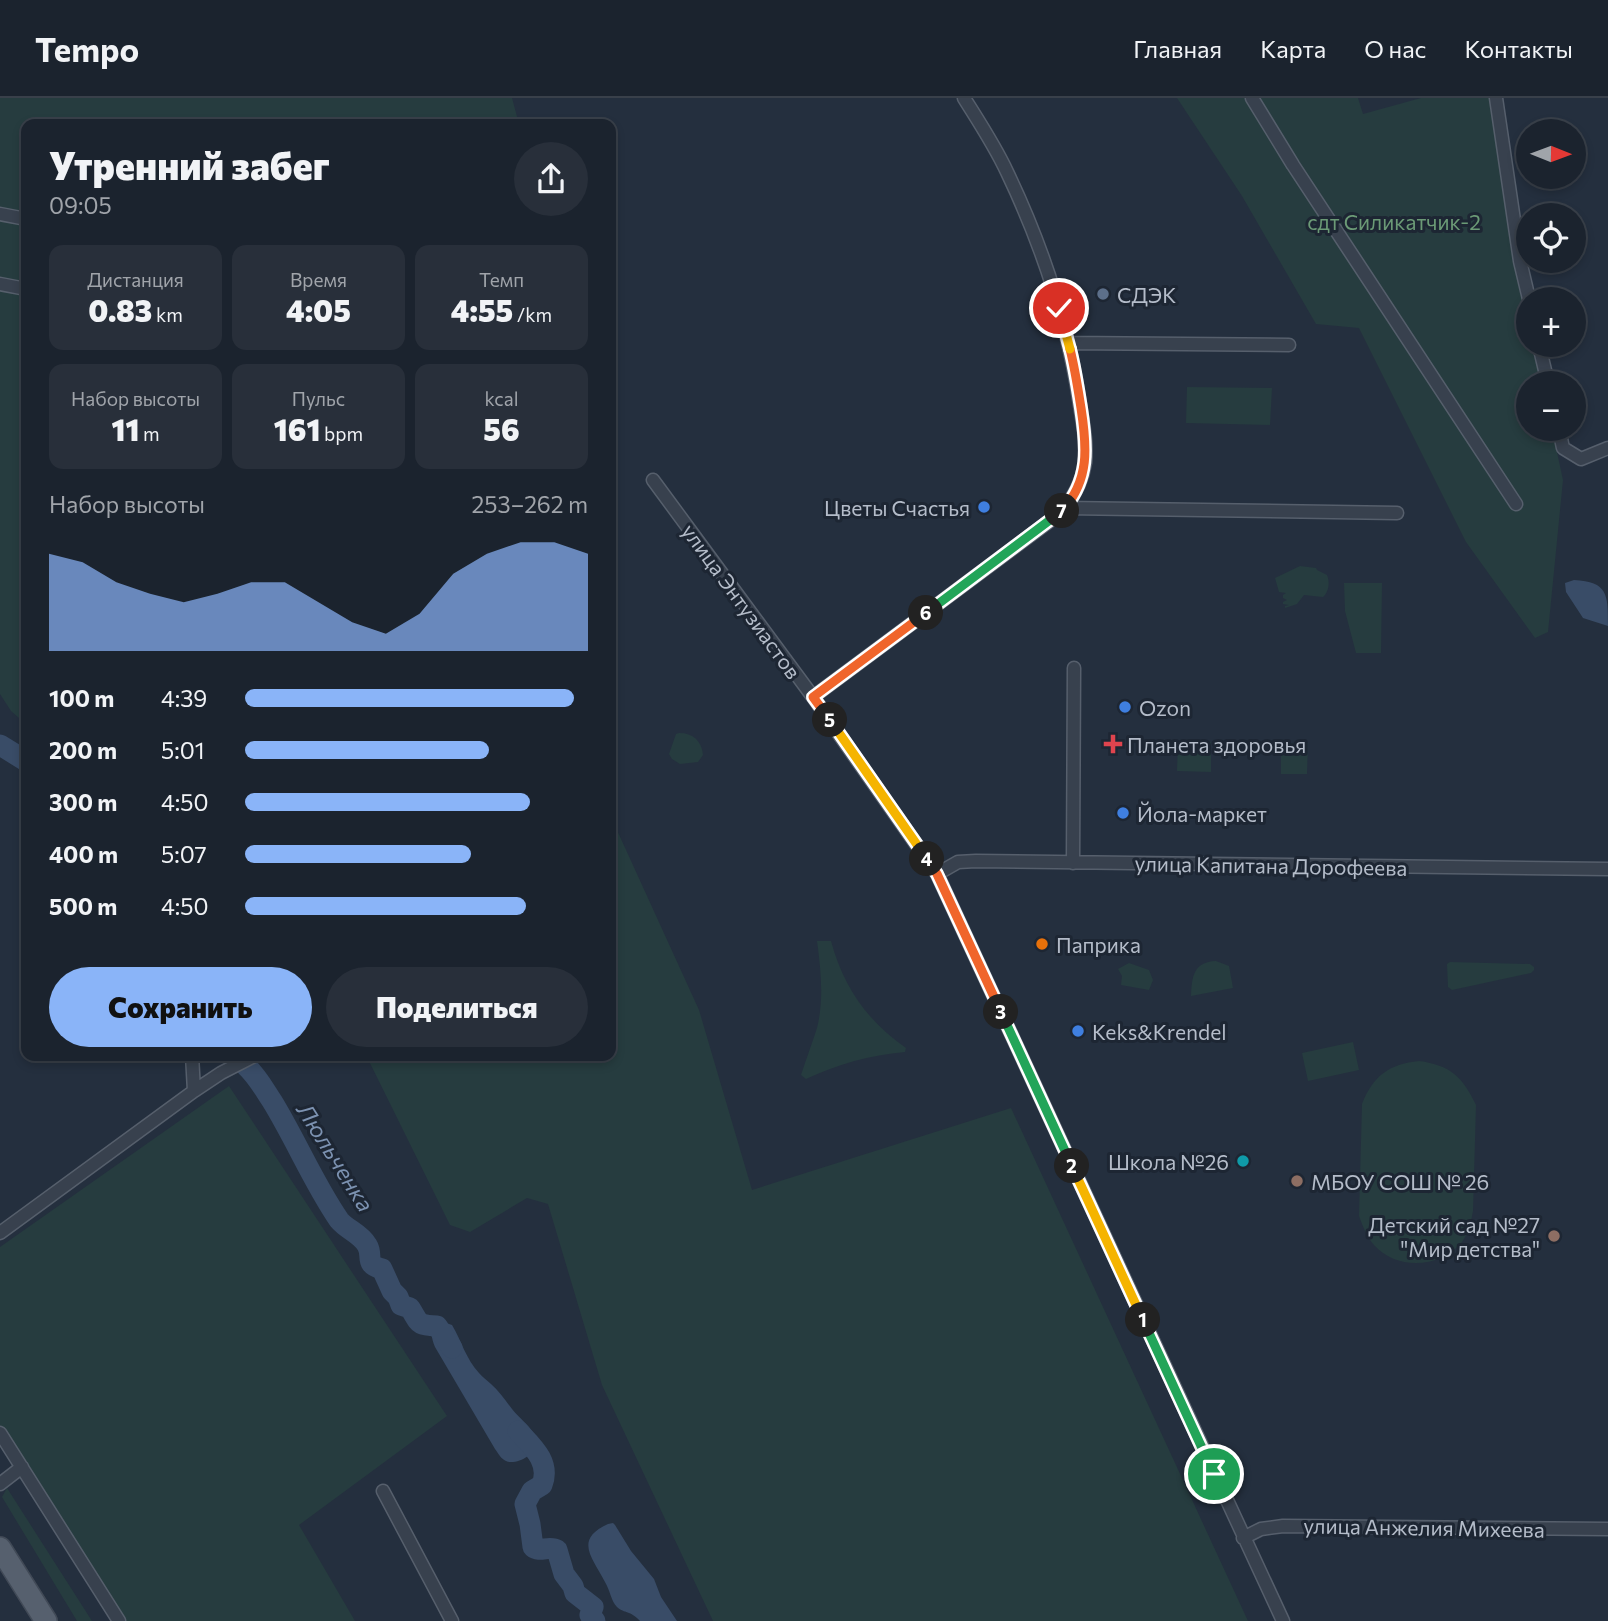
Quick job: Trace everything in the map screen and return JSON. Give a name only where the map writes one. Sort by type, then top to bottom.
[{"type":"main road","points":[[0,1548],[46,1621]]},
{"type":"street","points":[[813,697],[1049,522],[1065,508],[1079,486],[1085,465],[1086,441],[1076,373],[1056,298],[1037,243],[1006,170],[964,98]]},
{"type":"street","points":[[1252,98],[1293,165],[1516,504]]},
{"type":"street","points":[[1496,98],[1526,287]]},
{"type":"street","points":[[0,214],[21,218]]},
{"type":"street","points":[[0,284],[21,288]]},
{"type":"street","points":[[1068,343],[1289,345]]},
{"type":"street","points":[[1562,441],[1563,448],[1581,458],[1608,448]]},
{"type":"street","name":"улица Энтузиастов","points":[[653,480],[813,697],[937,874],[1283,1621]]},
{"type":"street","points":[[1065,508],[1397,513]]},
{"type":"street","points":[[1073,863],[1074,668]]},
{"type":"street","name":"улица Капитана Дорофеева","points":[[937,874],[958,862],[1608,869]]},
{"type":"street","points":[[192,1061],[194,1091]]},
{"type":"street","points":[[0,1234],[194,1091],[244,1061]]},
{"type":"street","points":[[0,1433],[119,1621]]},
{"type":"street","points":[[0,1484],[22,1467]]},
{"type":"street","points":[[383,1491],[453,1621]]},
{"type":"street","name":"улица Анжелия Михеева","points":[[1243,1538],[1261,1529],[1283,1525],[1608,1529]]},
{"type":"green space","points":[[0,98],[512,98],[518,119],[21,119],[21,720],[11,711],[0,694]]},
{"type":"green space","name":"сдт Силикатчик-2","points":[[1177,98],[1358,98],[1363,114],[1421,98],[1491,98],[1519,287],[1516,287],[1516,357],[1535,357],[1538,371],[1516,371],[1516,441],[1555,441],[1563,480],[1548,632],[1535,638],[1466,542],[1359,328],[1316,324],[1242,196]]},
{"type":"green space","points":[[1187,387],[1272,388],[1270,425],[1186,423]]},
{"type":"green space","points":[[1300,566],[1316,568],[1327,575],[1328,590],[1323,597],[1304,595],[1297,604],[1285,608],[1289,605],[1283,604],[1287,600],[1283,598],[1286,593],[1279,592],[1275,578]]},
{"type":"green space","points":[[1344,583],[1382,583],[1381,653],[1356,653],[1345,611]]},
{"type":"green space","points":[[676,734],[689,734],[699,742],[703,755],[698,762],[680,764],[672,759],[669,754]]},
{"type":"green space","points":[[1178,741],[1211,742],[1211,772],[1177,771]]},
{"type":"green space","points":[[1281,743],[1308,743],[1307,774],[1281,774]]},
{"type":"green space","points":[[616,828],[699,1010],[752,1190],[1011,1108],[1248,1621],[713,1621],[602,1385],[548,1204],[527,1198],[470,1232],[450,1225],[369,1061],[616,1061]]},
{"type":"green space","points":[[817,941],[831,941],[842,973],[858,1001],[880,1026],[906,1048],[905,1052],[854,1061],[806,1079],[801,1075],[821,1007]]},
{"type":"green space","points":[[1216,961],[1229,966],[1233,988],[1191,996],[1195,972],[1203,964]]},
{"type":"green space","points":[[1129,963],[1149,970],[1153,980],[1149,990],[1121,985],[1122,976],[1118,969]]},
{"type":"green space","points":[[1447,964],[1530,964],[1534,970],[1531,973],[1452,990],[1448,987]]},
{"type":"green space","points":[[1353,1042],[1359,1070],[1308,1081],[1302,1053]]},
{"type":"green space","points":[[1419,1061],[1439,1066],[1454,1074],[1466,1087],[1476,1105],[1473,1211],[1468,1231],[1453,1251],[1443,1257],[1419,1263],[1394,1259],[1384,1253],[1369,1239],[1359,1216],[1362,1104],[1371,1086],[1383,1073],[1399,1065]]},
{"type":"green space","points":[[229,1086],[447,1416],[299,1525],[355,1621],[111,1621],[0,1446],[0,1247]]},
{"type":"green space","points":[[7,1488],[92,1621],[77,1621],[2,1497]]},
{"type":"water","points":[[1574,580],[1594,584],[1604,592],[1608,626],[1583,618],[1566,592],[1565,583]]},
{"type":"water","points":[[446,1323],[452,1325],[474,1368],[497,1390],[534,1435],[534,1449],[521,1460],[510,1462],[501,1457],[435,1347],[433,1332]]},
{"type":"water","points":[[608,1524],[615,1525],[631,1551],[654,1579],[661,1597],[677,1621],[640,1621],[615,1605],[589,1550],[591,1536]]},
{"type":"waterway","name":"Люльченка","points":[[0,745],[21,758]]},
{"type":"waterway","name":"Люльченка","points":[[246,1066],[272,1101],[339,1220],[364,1241],[369,1249],[371,1262],[382,1269],[401,1305],[410,1308],[420,1323],[437,1326],[452,1348]]},
{"type":"waterway","name":"Люльченка","points":[[518,1431],[539,1455],[544,1469],[542,1485],[532,1491],[525,1504],[533,1547],[557,1550],[564,1574],[575,1593],[593,1607],[590,1615],[595,1621]]},
{"type":"place","name":"СДЭК","points":[[1103,294]]},
{"type":"place","name":"Цветы Счастья","points":[[984,507]]},
{"type":"place","name":"Ozon","points":[[1125,707]]},
{"type":"place","name":"Планета здоровья","points":[[1113,744]]},
{"type":"place","name":"Йола-маркет","points":[[1123,813]]},
{"type":"place","name":"Паприка","points":[[1042,944]]},
{"type":"place","name":"Keks&Krendel","points":[[1078,1031]]},
{"type":"place","name":"Школа №26","points":[[1243,1161]]},
{"type":"place","name":"МБОУ СОШ № 26","points":[[1297,1181]]},
{"type":"place","name":"Детский сад №27 \"Мир детства\"","points":[[1554,1236]]},
{"type":"route","points":[[1059,308],[1076,373],[1086,441],[1085,465],[1079,486],[1070,503],[1059,514],[813,697],[937,874],[1214,1474]]}]
